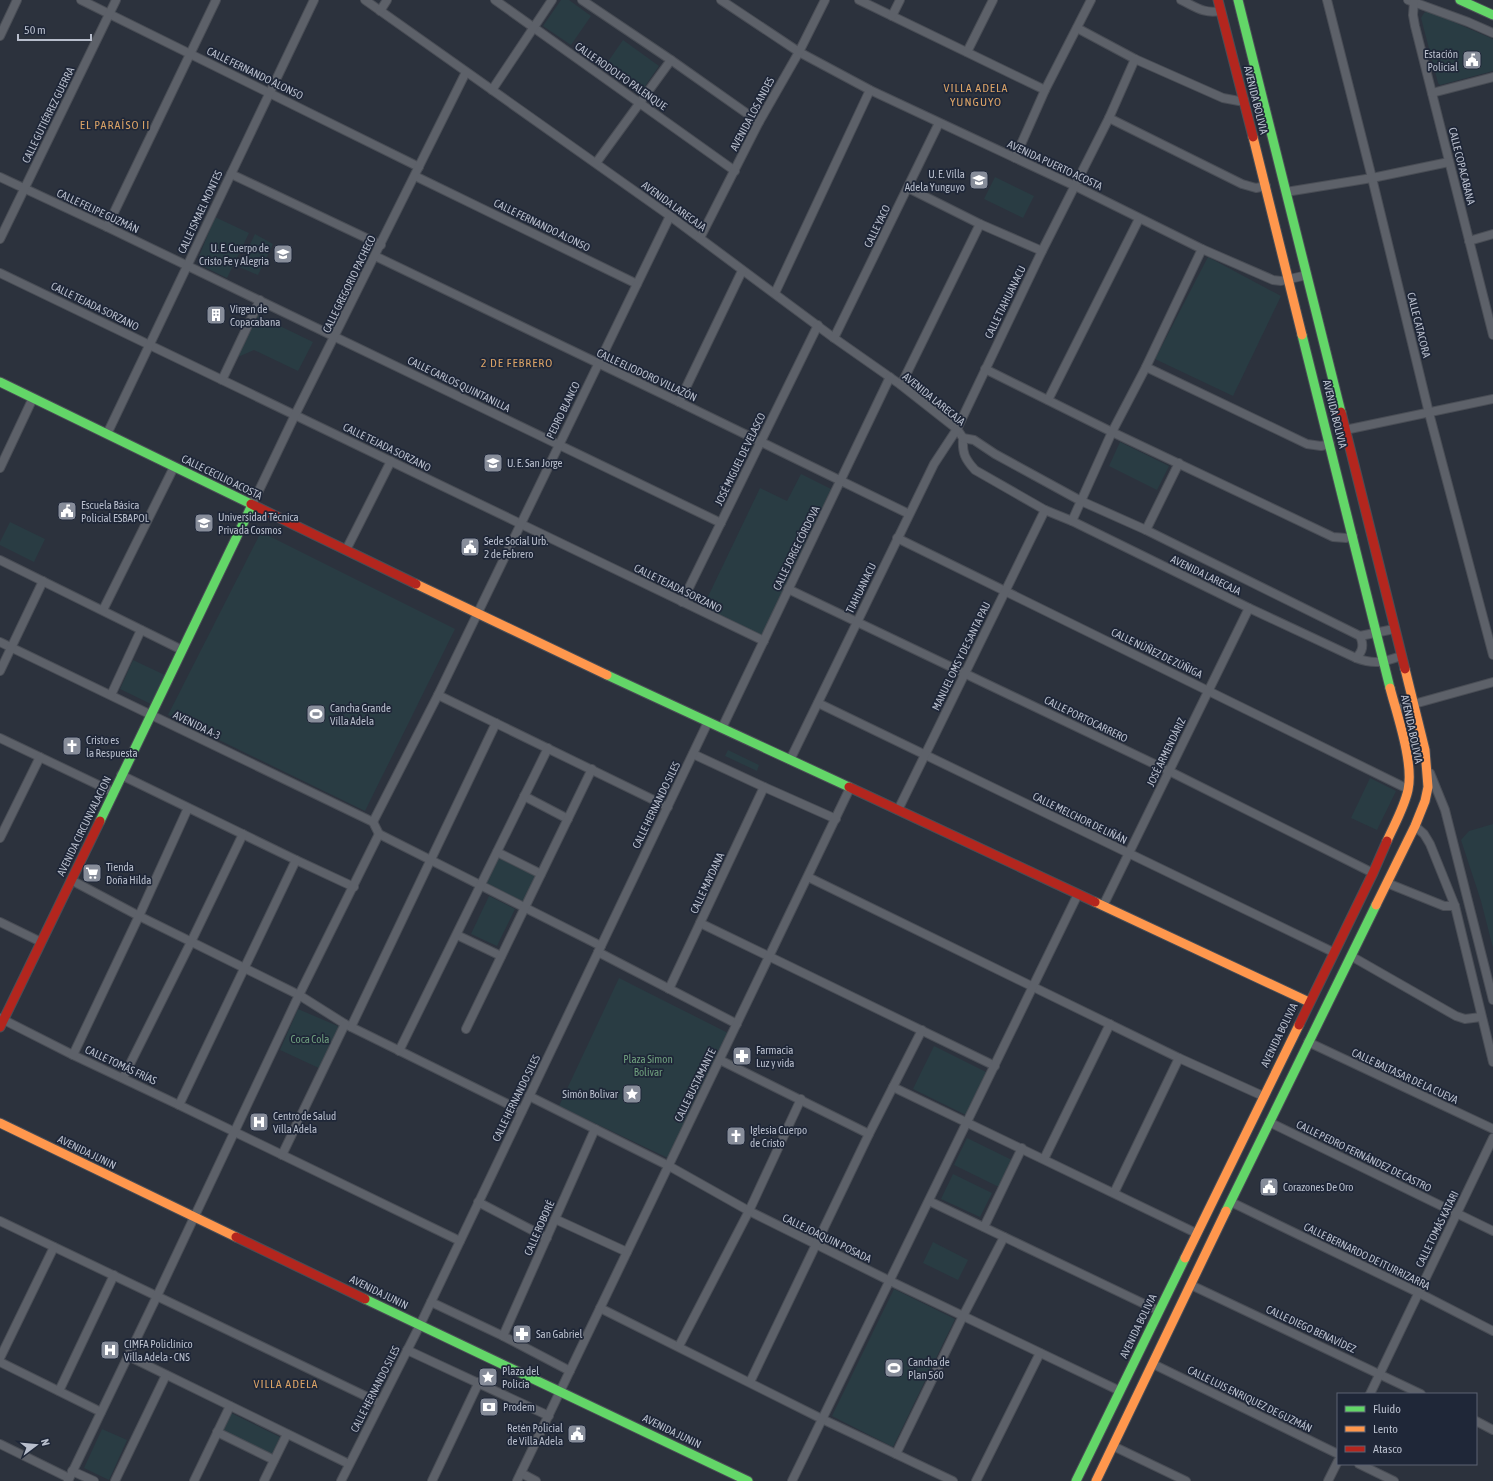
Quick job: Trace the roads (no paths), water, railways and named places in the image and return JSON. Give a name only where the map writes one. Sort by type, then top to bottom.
[{"type":"main road","name":"AVENIDA BOLIVIA","points":[[1076,1481],[1373,872],[1404,802],[1408,789],[1407,756],[1396,709],[1266,186],[1218,0]]},
{"type":"main road","name":"AVENIDA BOLIVIA","points":[[1096,1481],[1324,1009],[1415,826],[1425,801],[1428,787],[1425,750],[1238,0]]},
{"type":"main road","points":[[1460,0],[1493,15]]},
{"type":"main road","name":"CALLE CECILIO ACOSTA","points":[[0,382],[477,614],[1309,1002]]},
{"type":"main road","name":"AVENIDA CIRCUNVALACION","points":[[1,1022],[252,505]]},
{"type":"main road","name":"AVENIDA JUNIN","points":[[0,1123],[748,1481]]},
{"type":"street","points":[[0,36],[17,0]]},
{"type":"street","name":"CALLE FERNANDO ALONSO","points":[[82,0],[420,167]]},
{"type":"street","name":"CALLE GUTIÉRREZ GUERRA","points":[[0,239],[116,0]]},
{"type":"street","points":[[107,226],[216,0]]},
{"type":"street","name":"CALLE ISMAEL MONTES","points":[[107,434],[314,0]]},
{"type":"street","name":"AVENIDA LARECAJA","points":[[365,0],[670,216],[742,271],[901,385],[957,429],[963,438],[962,449],[968,462],[975,470],[1045,510],[1072,521],[1249,608],[1356,658],[1374,663],[1384,662],[1401,656]]},
{"type":"street","points":[[380,11],[387,0]]},
{"type":"street","name":"CALLE RODOLFO PALENQUE","points":[[495,0],[735,171]]},
{"type":"street","points":[[492,90],[552,0]]},
{"type":"street","points":[[582,0],[672,60],[759,122]]},
{"type":"street","name":"AVENIDA LOS ANDES","points":[[700,238],[759,122],[799,52],[825,0]]},
{"type":"street","points":[[859,0],[1046,90]]},
{"type":"street","points":[[892,16],[900,0]]},
{"type":"street","points":[[967,52],[993,0]]},
{"type":"street","points":[[1015,158],[1046,90],[1091,0]]},
{"type":"street","points":[[1181,0],[1202,10],[1211,12],[1220,10]]},
{"type":"street","name":"CALLE CATACORA","points":[[1327,0],[1429,413],[1493,655]]},
{"type":"street","name":"AVENIDA PUERTO ACOSTA","points":[[724,1],[799,52],[870,90],[1074,186],[1202,249],[1273,280],[1289,280],[1307,275]]},
{"type":"street","points":[[1411,1],[1493,33]]},
{"type":"street","name":"CALLE COPACABANA","points":[[1411,1],[1415,26],[1493,335]]},
{"type":"street","points":[[1077,28],[1135,59],[1223,98],[1239,101],[1244,100]]},
{"type":"street","name":"CALLE TIAHUANACU","points":[[957,429],[1042,251],[1109,118],[1135,59]]},
{"type":"street","points":[[596,163],[672,60]]},
{"type":"street","name":"CALLE GREGORIO PACHECO","points":[[252,505],[295,415],[420,167],[466,72]]},
{"type":"street","points":[[1432,93],[1493,77]]},
{"type":"street","points":[[774,293],[870,90]]},
{"type":"street","points":[[1109,118],[1242,184],[1256,188],[1266,186]]},
{"type":"street","name":"CALLE YACO","points":[[834,338],[939,123]]},
{"type":"street","points":[[1286,192],[1372,178],[1449,162]]},
{"type":"street","points":[[231,174],[381,245]]},
{"type":"street","name":"CALLE FELIPE GUZMÁN","points":[[0,176],[24,189],[107,226],[187,265]]},
{"type":"street","name":"CALLE FERNANDO ALONSO","points":[[415,176],[637,284]]},
{"type":"street","points":[[908,188],[980,224],[1042,251]]},
{"type":"street","name":"PEDRO BLANCO","points":[[373,822],[438,695],[670,216]]},
{"type":"street","points":[[1048,400],[1139,219]]},
{"type":"street","points":[[901,385],[980,224]]},
{"type":"street","points":[[1469,241],[1493,234]]},
{"type":"street","points":[[1072,521],[1112,432],[1146,367],[1202,249]]},
{"type":"street","name":"CALLE ELIODORO VILLAZÓN","points":[[375,256],[909,514]]},
{"type":"street","name":"CALLE CARLOS QUINTANILLA","points":[[187,265],[720,523]]},
{"type":"street","points":[[679,402],[742,271]]},
{"type":"street","name":"CALLE TEJADA SORZANO","points":[[0,273],[682,602],[764,640]]},
{"type":"street","points":[[222,380],[260,300]]},
{"type":"street","name":"JOSÉ MIGUEL DE VELASCO","points":[[682,602],[818,325]]},
{"type":"street","points":[[1146,367],[1307,444],[1321,446],[1330,444]]},
{"type":"street","points":[[985,369],[1112,432],[1333,537],[1346,538],[1352,536]]},
{"type":"street","name":"CALLE JORGE CÓRDOVA","points":[[722,728],[890,377]]},
{"type":"street","points":[[0,468],[33,398]]},
{"type":"street","points":[[1345,430],[1493,400]]},
{"type":"street","name":"TIAHUANACU","points":[[790,760],[934,464],[957,429]]},
{"type":"street","name":"AVENIDA LARECAJA","points":[[963,438],[974,440],[995,454],[1080,501],[1146,530],[1360,636]]},
{"type":"street","points":[[346,550],[391,461]]},
{"type":"street","points":[[1146,530],[1179,463]]},
{"type":"street","points":[[103,610],[174,467]]},
{"type":"street","name":"MANUEL OMS Y DE SANTA PAU","points":[[898,810],[1045,510]]},
{"type":"street","name":"CALLE NÚÑEZ DE ZÚÑIGA","points":[[897,538],[1408,789]]},
{"type":"street","points":[[0,560],[182,650]]},
{"type":"street","points":[[0,671],[43,581]]},
{"type":"street","name":"CALLE PORTOCARRERO","points":[[788,589],[1169,771],[1373,872]]},
{"type":"street","name":"JOSÉ ARMENDÁRIZ","points":[[1103,906],[1249,608]]},
{"type":"street","points":[[1356,658],[1360,654],[1362,648],[1360,636],[1394,629]]},
{"type":"street","points":[[111,696],[141,630]]},
{"type":"street","name":"AVENIDA A-3","points":[[0,642],[373,822]]},
{"type":"street","points":[[1396,709],[1493,682]]},
{"type":"street","points":[[438,695],[668,807]]},
{"type":"street","name":"CALLE MELCHOR DE LIÑÁN","points":[[818,703],[1333,952]]},
{"type":"street","name":"CALLE HERNANDO SILES","points":[[340,1481],[420,1325],[708,722]]},
{"type":"street","points":[[282,1155],[431,861],[496,723]]},
{"type":"street","points":[[0,738],[113,792]]},
{"type":"street","points":[[399,1051],[548,748]]},
{"type":"street","points":[[693,754],[836,819]]},
{"type":"street","points":[[0,838],[40,757]]},
{"type":"street","points":[[1427,767],[1445,810],[1493,1000]]},
{"type":"street","points":[[466,1029],[592,769]]},
{"type":"street","points":[[121,775],[354,887]]},
{"type":"street","name":"CALLE MAYDANA","points":[[669,989],[764,787]]},
{"type":"street","name":"CALLE BUSTAMANTE","points":[[519,1477],[850,788]]},
{"type":"street","points":[[524,796],[568,818]]},
{"type":"street","points":[[73,1055],[188,808]]},
{"type":"street","points":[[373,822],[379,834],[525,907],[669,989],[736,1024]]},
{"type":"street","points":[[1415,826],[1424,834],[1430,844],[1455,906],[1493,1062]]},
{"type":"street","points":[[123,1078],[243,834]]},
{"type":"street","points":[[70,1476],[234,1132],[379,834]]},
{"type":"street","points":[[497,852],[541,874]]},
{"type":"street","points":[[179,1105],[296,860]]},
{"type":"street","points":[[808,877],[1179,1058],[1263,1096]]},
{"type":"street","points":[[71,880],[139,916],[300,995],[348,1025],[522,1111]]},
{"type":"street","points":[[1387,883],[1444,906],[1455,906]]},
{"type":"street","points":[[792,1481],[1078,894]]},
{"type":"street","points":[[0,922],[41,942]]},
{"type":"street","points":[[700,923],[995,1066]]},
{"type":"street","points":[[457,935],[501,956]]},
{"type":"street","points":[[1351,956],[1456,1016],[1465,1019],[1482,1017]]},
{"type":"street","points":[[1309,1002],[1324,1009]]},
{"type":"street","name":"CALLE TOMÁS FRÍAS","points":[[1,1022],[123,1078],[460,1241]]},
{"type":"street","points":[[1044,1159],[1110,1024]]},
{"type":"street","points":[[750,1382],[893,1086],[922,1030]]},
{"type":"street","name":"CALLE BALTASAR DE LA CUEVA","points":[[1308,1042],[1493,1129]]},
{"type":"street","points":[[1114,1193],[1179,1058]]},
{"type":"street","points":[[720,1060],[870,1134]]},
{"type":"street","points":[[893,1086],[1196,1233]]},
{"type":"street","name":"CALLE JOAQUIN POSADA","points":[[529,1096],[668,1166],[749,1211],[890,1281],[1120,1391]]},
{"type":"street","points":[[679,1346],[749,1211],[800,1099]]},
{"type":"street","name":"CALLE PEDRO FERNÁNDEZ DE CASTRO","points":[[1269,1122],[1493,1231]]},
{"type":"street","name":"CALLE ROBORÉ","points":[[503,1336],[595,1129]]},
{"type":"street","name":"CALLE TOMÁS KATARI","points":[[1370,1393],[1493,1138]]},
{"type":"street","points":[[984,1228],[1022,1148]]},
{"type":"street","points":[[929,1201],[1158,1311]]},
{"type":"street","points":[[478,1202],[547,1238]]},
{"type":"street","name":"CALLE BERNARDO DE ITURRIZARRA","points":[[1231,1202],[1419,1293],[1493,1331]]},
{"type":"street","points":[[555,1219],[627,1252]]},
{"type":"street","points":[[0,1221],[380,1404]]},
{"type":"street","points":[[896,1454],[963,1316],[1004,1237]]},
{"type":"street","points":[[0,1358],[54,1247]]},
{"type":"street","points":[[59,1391],[114,1275]]},
{"type":"street","name":"CALLE DIEGO BENAVÍDEZ","points":[[1191,1285],[1380,1373],[1419,1393]]},
{"type":"street","points":[[431,1302],[570,1370]]},
{"type":"street","points":[[600,1308],[679,1346],[822,1419],[953,1481]]},
{"type":"street","points":[[407,1350],[479,1382],[548,1416]]},
{"type":"street","points":[[976,1481],[1040,1353]]},
{"type":"street","points":[[128,1356],[349,1464]]},
{"type":"street","points":[[0,1362],[101,1412]]},
{"type":"street","name":"CALLE LUIS ENRIQUEZ DE GUZMÁN","points":[[1152,1364],[1337,1454]]},
{"type":"street","points":[[115,1481],[166,1375]]},
{"type":"street","points":[[432,1481],[479,1382]]},
{"type":"street","points":[[194,1481],[230,1406]]},
{"type":"street","points":[[1477,1422],[1493,1430]]},
{"type":"street","points":[[217,1432],[274,1460]]},
{"type":"street","points":[[264,1481],[287,1434]]},
{"type":"street","points":[[0,1444],[70,1476],[94,1481]]},
{"type":"street","points":[[1113,1446],[1186,1481]]},
{"type":"street","points":[[1328,1481],[1337,1463]]},
{"type":"street","points":[[1361,1465],[1394,1481]]},
{"type":"street","points":[[519,1477],[536,1481]]},
{"type":"place","name":"Estación Policial","points":[[1472,60]]},
{"type":"place","name":"U. E. Villa Adela Yunguyo","points":[[979,180]]},
{"type":"place","name":"U. E. Cuerpo de Cristo Fe y Alegria","points":[[283,254]]},
{"type":"place","name":"Virgen de Copacabana","points":[[216,315]]},
{"type":"place","name":"U. E. San Jorge","points":[[493,463]]},
{"type":"place","name":"Escuela Básica Policial ESBAPOL","points":[[67,511]]},
{"type":"place","name":"Universidad Técnica Privada Cosmos","points":[[204,523]]},
{"type":"place","name":"Sede Social Urb. 2 de Febrero","points":[[470,547]]},
{"type":"place","name":"Cancha Grande Villa Adela","points":[[316,714]]},
{"type":"place","name":"Cristo es la Respuesta","points":[[72,746]]},
{"type":"place","name":"Tienda Doña Hilda","points":[[92,873]]},
{"type":"place","name":"Farmacia Luz y vida","points":[[742,1056]]},
{"type":"place","name":"Simón Bolivar","points":[[632,1094]]},
{"type":"place","name":"Centro de Salud Villa Adela","points":[[259,1122]]},
{"type":"place","name":"Iglesia Cuerpo de Cristo","points":[[736,1136]]},
{"type":"place","name":"Corazones De Oro","points":[[1269,1187]]},
{"type":"place","name":"San Gabriel","points":[[522,1334]]},
{"type":"place","name":"CIMFA Policlínico Villa Adela - CNS","points":[[110,1350]]},
{"type":"place","name":"Cancha de Plan 560","points":[[894,1368]]},
{"type":"place","name":"Plaza del Policía","points":[[488,1377]]},
{"type":"place","name":"Prodem","points":[[489,1407]]},
{"type":"place","name":"Retén Policial de Villa Adela","points":[[577,1434]]},
{"type":"district","name":"VILLA ADELA YUNGUYO","points":[[976,95]]},
{"type":"district","name":"EL PARAÍSO II","points":[[115,125]]},
{"type":"district","name":"2 DE FEBRERO","points":[[517,363]]},
{"type":"district","name":"VILLA ADELA","points":[[286,1384]]},
{"type":"park label","name":"Coca Cola","points":[[310,1039]]},
{"type":"park label","name":"Plaza Simon Bolivar","points":[[648,1065]]}]
